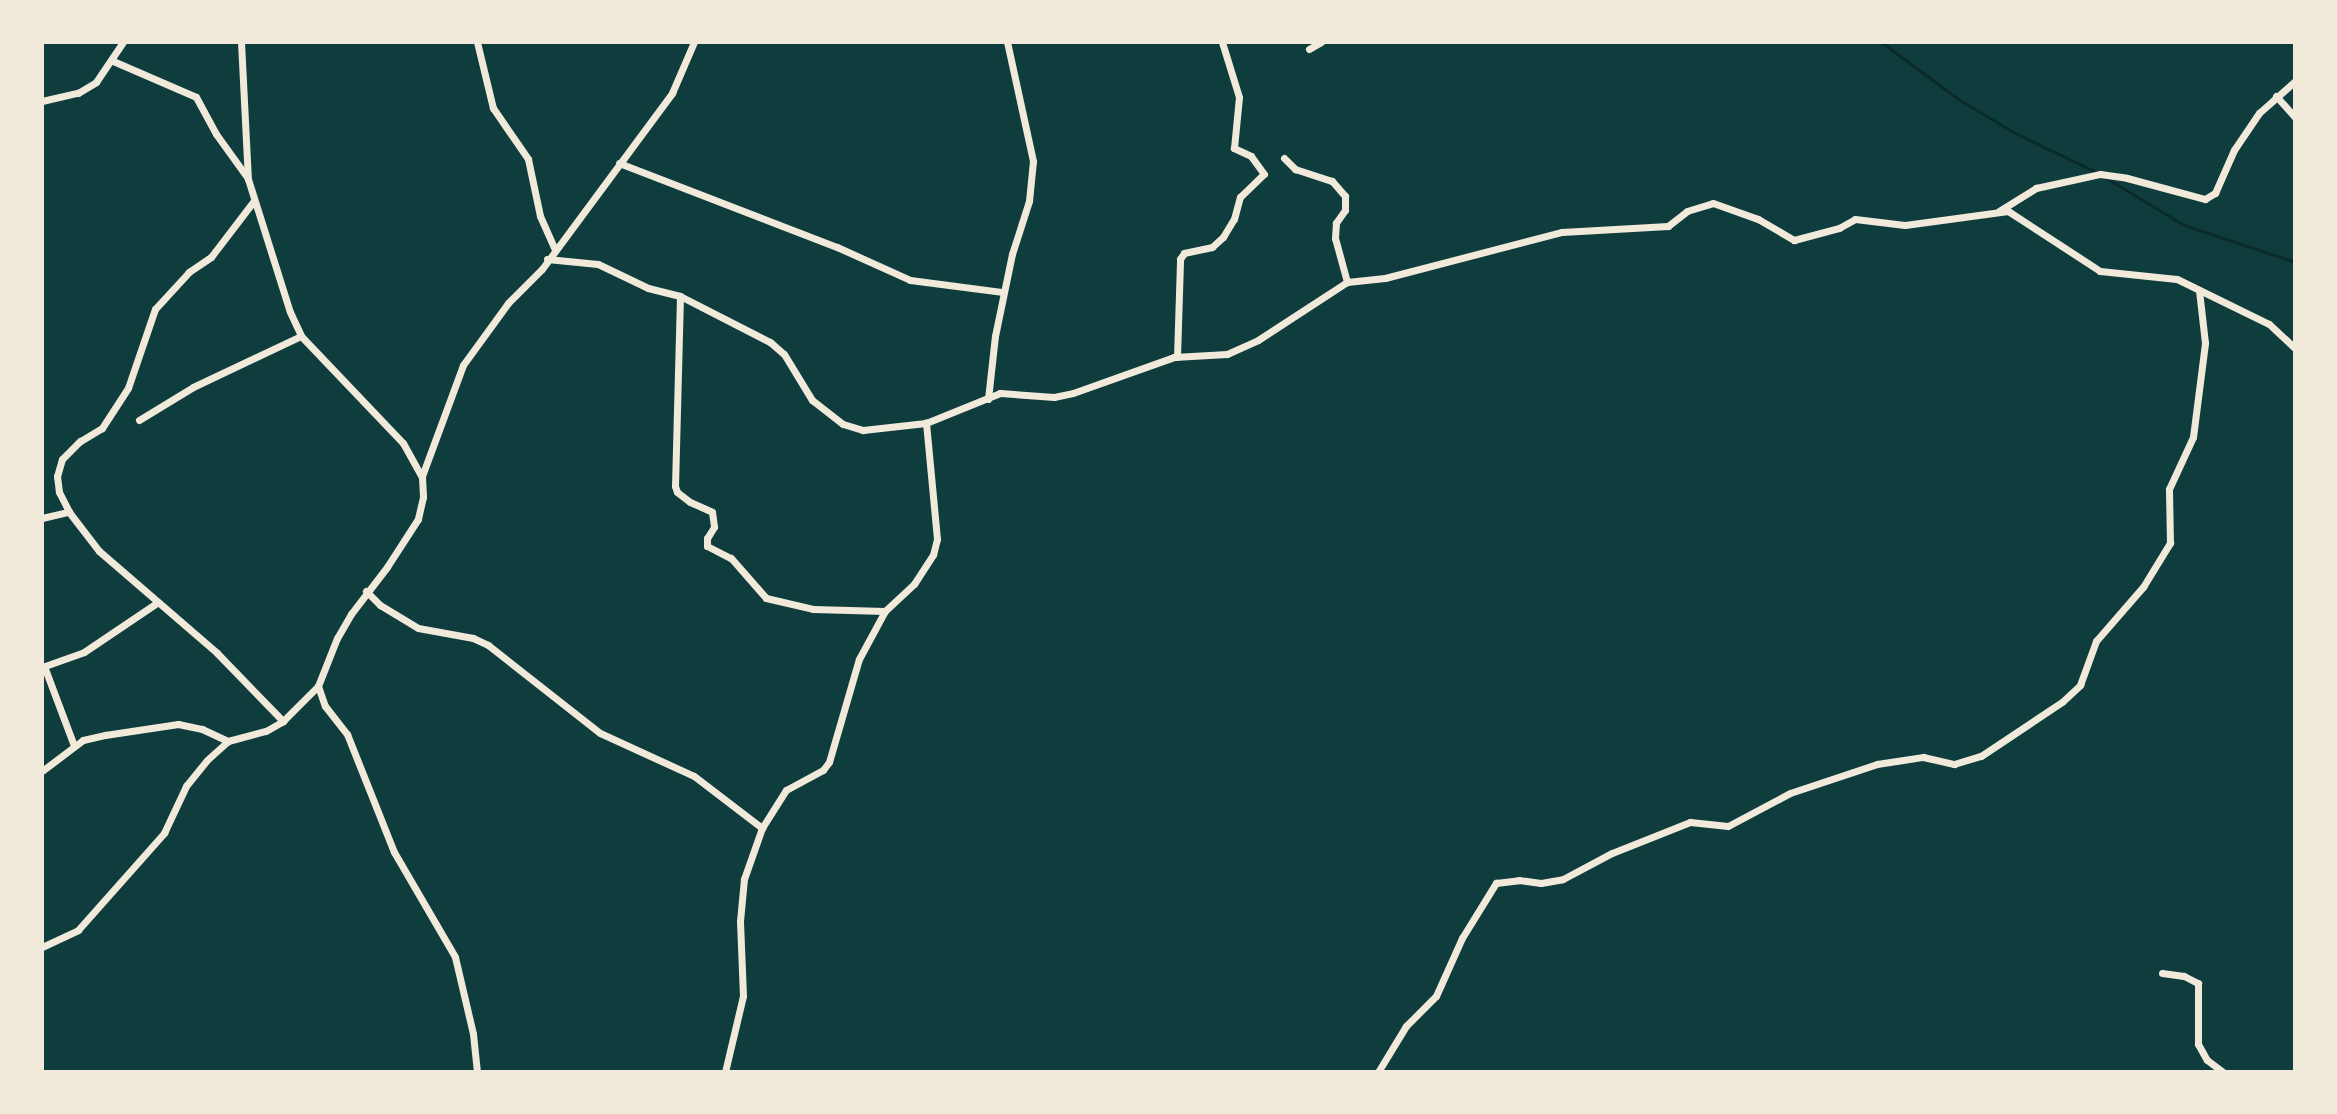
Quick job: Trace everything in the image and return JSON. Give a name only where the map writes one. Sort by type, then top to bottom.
[{"type":"street","points":[[42,101],[78,93],[96,82],[123,42]]},
{"type":"street","points":[[241,42],[248,179],[253,202],[301,336],[403,443],[422,477]]},
{"type":"street","points":[[477,42],[493,108],[528,159],[540,216],[555,250]]},
{"type":"street","points":[[42,947],[78,930],[164,833],[186,786],[228,741],[266,731],[283,721],[318,686],[337,638],[366,591],[387,567],[418,519],[422,477],[463,365],[508,303],[555,250],[672,93],[694,42]]},
{"type":"street","points":[[988,399],[1003,292],[1029,201],[1033,161],[1007,42]]},
{"type":"street","points":[[1177,357],[1180,259],[1184,253],[1212,247],[1223,237],[1234,219],[1240,197],[1264,174],[1251,156],[1234,148],[1239,97],[1222,42]]},
{"type":"street","points":[[1309,49],[1321,42]]},
{"type":"street","points":[[113,61],[196,97],[216,134],[248,179]]},
{"type":"street","points":[[1999,211],[2036,188],[2100,174],[2205,199],[2215,193],[2245,133],[2276,96],[2295,81]]},
{"type":"street","points":[[2276,96],[2295,117]]},
{"type":"street","points":[[1284,158],[1295,169],[1332,181],[1345,196],[1345,210],[1336,223],[1335,238],[1347,282]]},
{"type":"street","points":[[619,163],[837,247],[910,280],[1003,292]]},
{"type":"street","points":[[253,202],[211,257],[189,272],[155,309],[128,388],[112,416],[62,459],[57,476],[59,492],[69,512],[99,551],[217,653],[283,721]]},
{"type":"street","points":[[547,259],[598,264],[648,288],[680,296],[770,342],[784,354],[812,400],[843,424],[882,431],[926,423],[1000,393],[1054,397],[1177,357],[1227,354],[1248,345],[1347,282],[1385,278],[1562,232],[1668,226],[1702,204],[1733,209],[1794,240],[1828,232],[1855,219],[1905,225],[1999,211],[2018,216],[2100,271],[2177,279],[2269,324],[2295,348]]},
{"type":"street","points":[[1378,1072],[1406,1026],[1436,996],[1462,938],[1496,883],[1519,880],[1541,883],[1563,879],[1612,853],[1690,822],[1728,826],[1790,793],[1877,764],[1923,757],[1954,764],[1981,756],[2062,702],[2080,685],[2096,641],[2143,587],[2170,543],[2169,489],[2193,437],[2205,343],[2199,290]]},
{"type":"street","points":[[680,296],[675,486],[677,492],[690,502],[712,512],[714,527],[707,538],[707,546],[731,558],[766,598],[813,609],[885,611]]},
{"type":"street","points":[[139,420],[193,387],[301,336]]},
{"type":"street","points":[[725,1072],[743,996],[740,921],[744,879],[762,828],[786,790],[823,770],[829,762],[849,686],[885,611],[914,584],[933,555],[937,539],[926,423]]},
{"type":"street","points":[[42,518],[69,512]]},
{"type":"street","points":[[366,591],[380,605],[418,628],[473,638],[488,645],[600,733],[694,776],[762,828]]},
{"type":"street","points":[[74,746],[44,666],[84,652],[158,602]]},
{"type":"street","points":[[318,686],[325,706],[347,734],[394,852],[455,957],[471,1021],[477,1072]]},
{"type":"street","points":[[42,771],[74,746],[105,735],[178,724],[202,729],[228,741]]},
{"type":"street","points":[[2162,973],[2184,976],[2198,983],[2198,1044],[2207,1060],[2223,1072]]},
{"type":"waterway","points":[[1881,42],[1961,101],[2017,134],[2096,172]]},
{"type":"waterway","points":[[2106,178],[2184,225],[2295,262]]}]
